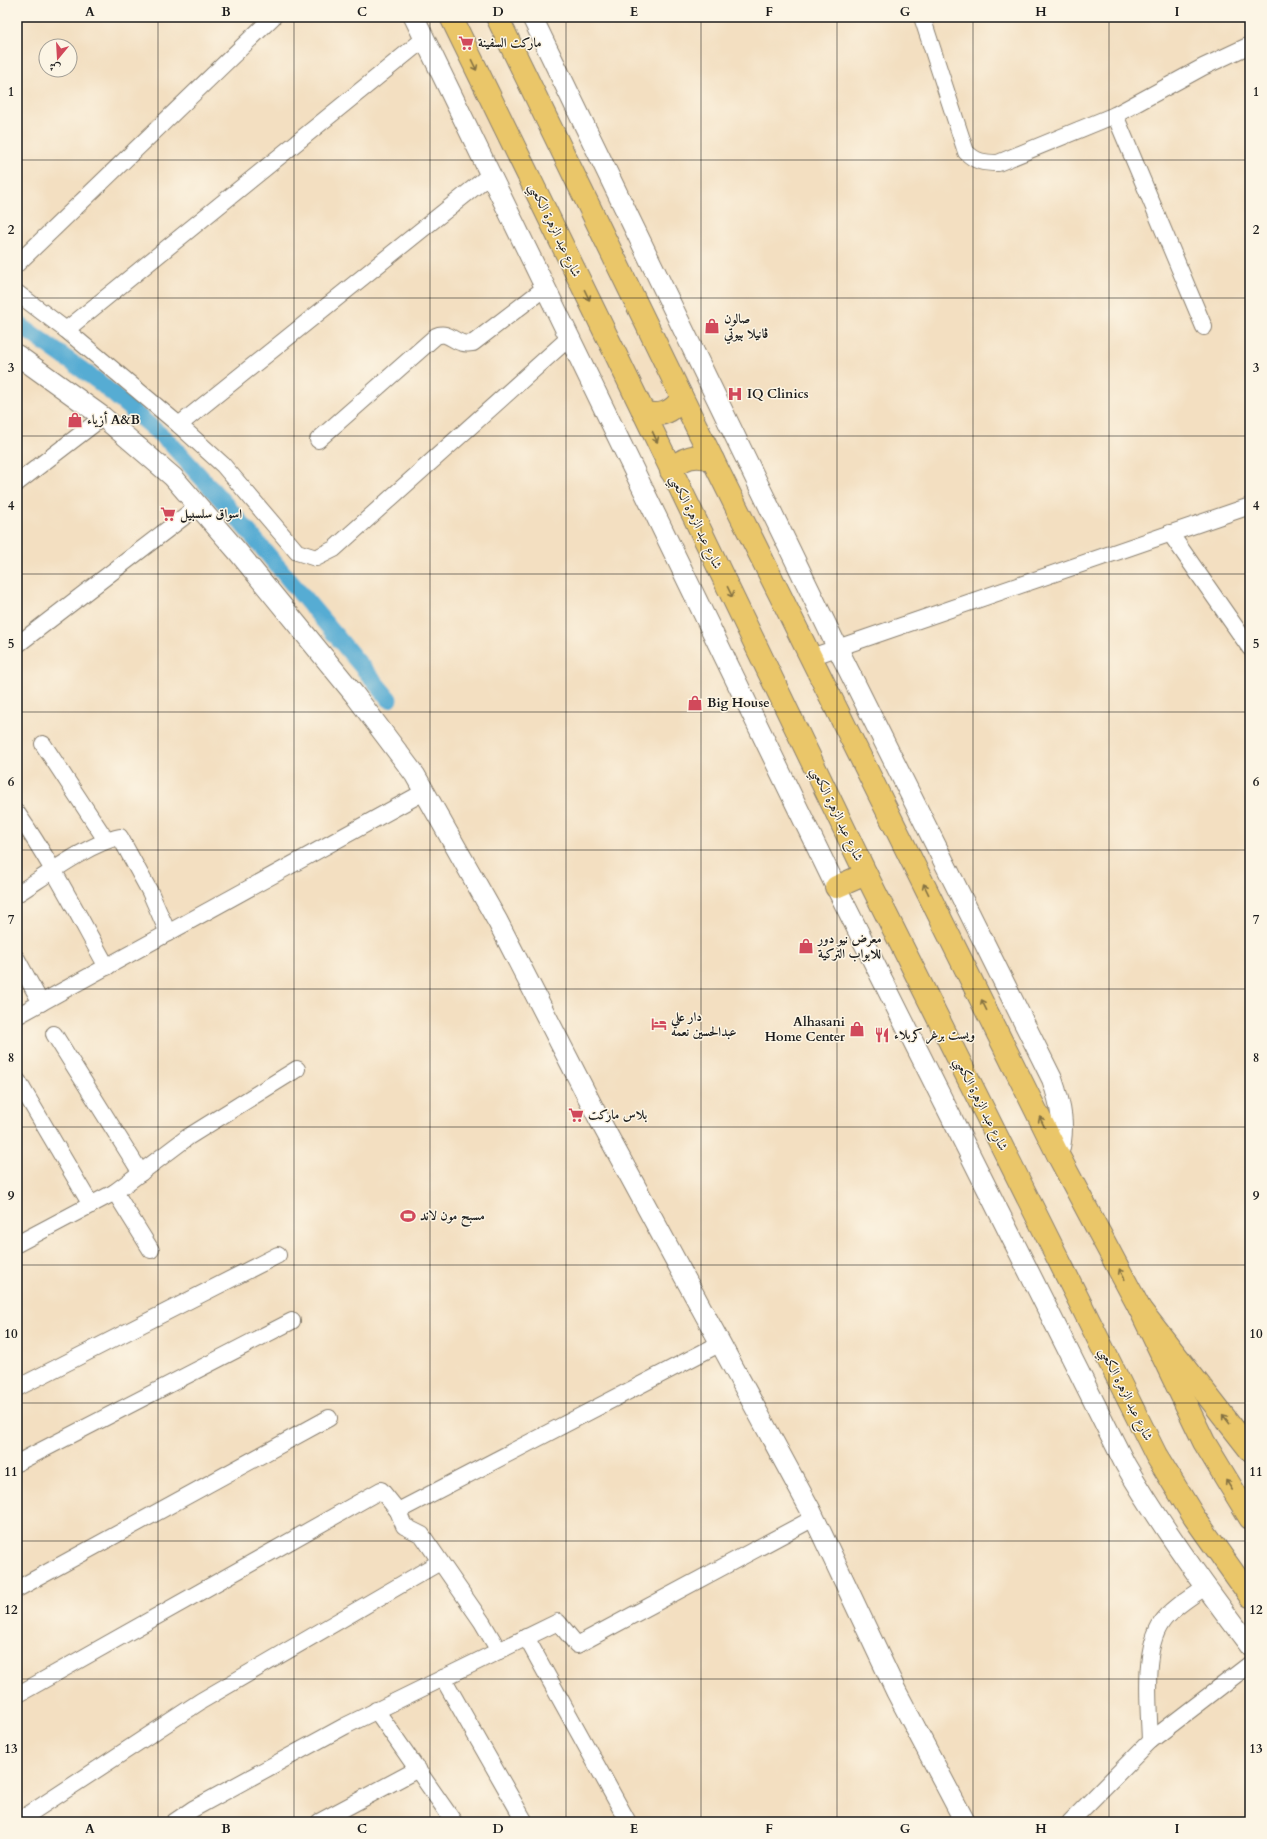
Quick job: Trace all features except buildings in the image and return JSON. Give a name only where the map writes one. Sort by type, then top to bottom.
[{"type":"main road","name":"شارع عبد الزهرة الكعبي","points":[[451,17],[866,874],[1156,1455],[1194,1517],[1250,1596]]},
{"type":"main road","points":[[497,17],[682,398],[1058,1155],[1140,1309],[1204,1442],[1250,1518]]},
{"type":"main road","points":[[643,412],[650,414],[665,413],[678,405],[682,398]]},
{"type":"main road","points":[[671,471],[676,465],[690,457],[705,457],[713,460]]},
{"type":"main road","points":[[836,887],[866,874]]},
{"type":"main road","points":[[1140,1309],[1250,1450]]},
{"type":"street","points":[[17,264],[272,17]]},
{"type":"street","points":[[414,17],[836,887],[1125,1464],[1165,1531],[1250,1646]]},
{"type":"street","points":[[532,17],[837,647],[1052,1079],[1063,1120],[1062,1144],[1058,1155]]},
{"type":"street","points":[[922,17],[966,152],[973,159],[982,163],[998,164],[1115,115],[1203,67],[1250,45]]},
{"type":"street","points":[[66,330],[424,39]]},
{"type":"street","points":[[1115,115],[1204,327]]},
{"type":"street","points":[[179,426],[491,174]]},
{"type":"street","points":[[318,440],[436,336],[446,334],[456,341],[464,344],[473,343],[546,287]]},
{"type":"street","points":[[17,292],[66,330],[223,465],[297,552],[316,558],[334,549],[570,337]]},
{"type":"street","points":[[17,355],[103,417],[173,477],[238,552],[354,694],[414,775],[498,922],[599,1118],[814,1518],[896,1691],[965,1822]]},
{"type":"street","points":[[17,483],[103,417]]},
{"type":"street","points":[[17,645],[198,506]]},
{"type":"street","points":[[811,657],[1250,506]]},
{"type":"street","points":[[1170,533],[1250,648]]},
{"type":"street","points":[[43,744],[106,840]]},
{"type":"street","points":[[17,1016],[424,792]]},
{"type":"street","points":[[17,813],[35,839],[107,967]]},
{"type":"street","points":[[17,894],[106,840],[120,837],[150,892],[168,933]]},
{"type":"street","points":[[17,959],[41,1003]]},
{"type":"street","points":[[54,1034],[141,1173]]},
{"type":"street","points":[[18,1242],[115,1192],[188,1137],[296,1069]]},
{"type":"street","points":[[18,1081],[91,1205]]},
{"type":"street","points":[[115,1192],[151,1250]]},
{"type":"street","points":[[17,1388],[278,1255]]},
{"type":"street","points":[[17,1463],[292,1321]]},
{"type":"street","points":[[398,1511],[720,1343]]},
{"type":"street","points":[[17,1589],[329,1418]]},
{"type":"street","points":[[17,1695],[381,1490],[398,1511],[404,1526],[422,1535],[482,1622],[499,1651]]},
{"type":"street","points":[[174,1822],[193,1808],[376,1710],[526,1637],[558,1622],[578,1645],[814,1518]]},
{"type":"street","points":[[17,1822],[201,1701],[440,1562]]},
{"type":"street","points":[[1150,1741],[1149,1668],[1151,1648],[1155,1634],[1162,1621],[1205,1587]]},
{"type":"street","points":[[526,1637],[628,1822]]},
{"type":"street","points":[[1070,1822],[1150,1741],[1250,1664]]},
{"type":"street","points":[[443,1678],[525,1822]]},
{"type":"street","points":[[376,1710],[454,1822]]},
{"type":"street","points":[[319,1822],[418,1769]]},
{"type":"waterway","points":[[17,323],[99,382],[170,443],[227,506],[389,699]]},
{"type":"place","name":"ماركت السفينة","points":[[466,43]]},
{"type":"place","name":"صالون ڤانيلا بيوتي","points":[[712,326]]},
{"type":"place","name":"IQ Clinics","points":[[735,394]]},
{"type":"place","name":"أزياء A&B","points":[[75,420]]},
{"type":"place","name":"اسواق سلسبيل","points":[[168,514]]},
{"type":"place","name":"Big House","points":[[695,703]]},
{"type":"place","name":"معرض نيو دور للابواب التركية","points":[[806,946]]},
{"type":"place","name":"دار علي عبدالحسين نعمه","points":[[659,1024]]},
{"type":"place","name":"Alhasani Home Center","points":[[857,1029]]},
{"type":"place","name":"ويست برغر كربلاء","points":[[882,1035]]},
{"type":"place","name":"بلاس ماركت","points":[[576,1115]]},
{"type":"place","name":"مسبح مون لاند","points":[[408,1216]]}]
